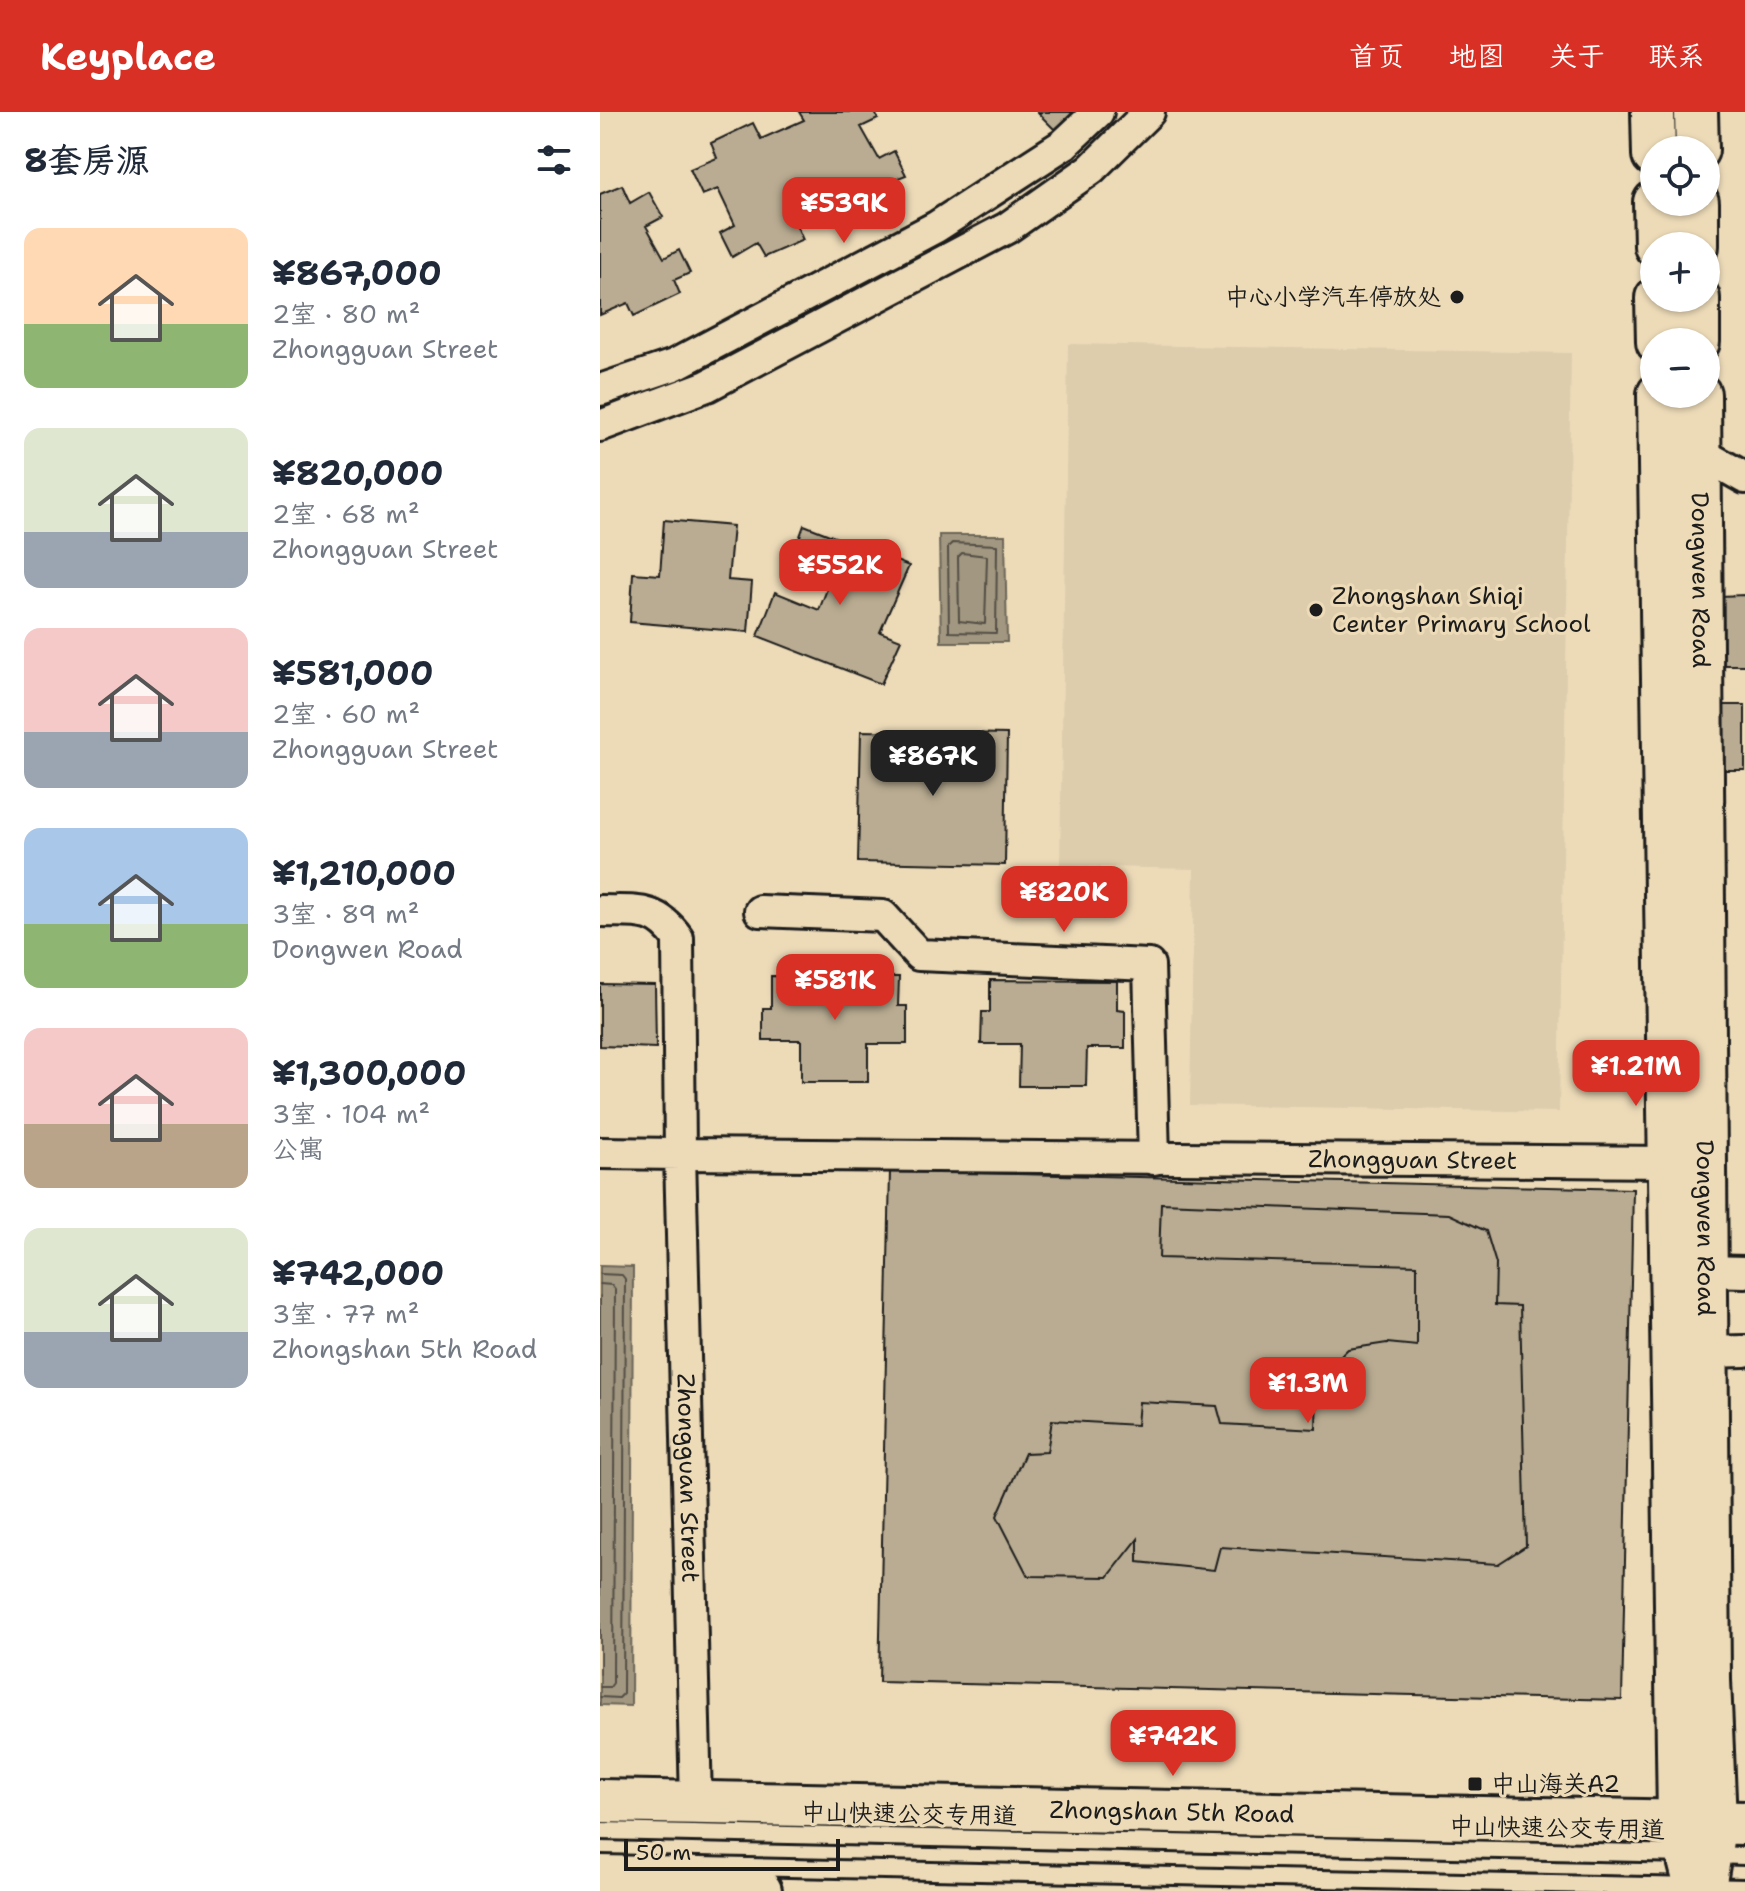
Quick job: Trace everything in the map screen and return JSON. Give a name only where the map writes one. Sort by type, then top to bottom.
[{"type":"street","points":[[600,390],[674,365],[936,227],[1064,144],[1098,112]]},
{"type":"street","points":[[600,426],[707,386],[1007,228],[1091,169],[1149,112]]},
{"type":"street","points":[[1653,112],[1654,136]]},
{"type":"street","points":[[1696,112],[1697,136]]},
{"type":"street","name":"Dongwen Road","points":[[1659,408],[1670,1162],[1712,1861]]},
{"type":"street","name":"Dongwen Road","points":[[1699,408],[1726,1352],[1709,1680],[1712,1861]]},
{"type":"street","points":[[1699,452],[1745,478]]},
{"type":"street","name":"Zhongguan Street","points":[[600,911],[646,912],[666,921],[678,938],[680,1154],[696,1802]]},
{"type":"street","points":[[760,911],[883,916],[919,955],[1149,965],[1154,1159]]},
{"type":"street","name":"Zhongguan Street","points":[[600,1153],[1670,1162]]},
{"type":"street","name":"Zhongshan 5th Road","points":[[600,1801],[696,1802],[1712,1861]]},
{"type":"street","points":[[600,1888],[760,1891]]},
{"type":"lane","name":"中山快速公交专用道","points":[[600,1831],[1712,1861]]},
{"type":"lane","points":[[600,1864],[1712,1861]]},
{"type":"shaded area","name":"Zhongshan Shiqi Center Primary School","points":[[1068,344],[1571,353],[1559,1112],[1190,1105],[1194,869],[1060,866]]},
{"type":"water","points":[[939,535],[1005,535],[1007,642],[941,642]]},
{"type":"water","points":[[600,1266],[633,1267],[631,1706],[600,1705]]},
{"type":"building","points":[[799,112],[875,112],[878,119],[861,127],[879,159],[894,151],[906,175],[890,181],[896,195],[849,217],[843,204],[796,224],[803,240],[764,257],[756,243],[732,257],[720,233],[735,225],[718,189],[702,195],[690,169],[717,158],[711,143],[753,123],[761,139],[804,120]]},
{"type":"building","points":[[1037,112],[1076,112],[1057,132]]},
{"type":"building","points":[[622,185],[630,203],[649,192],[663,217],[646,226],[664,258],[679,250],[690,273],[674,280],[680,294],[634,316],[628,303],[600,315],[600,194]]},
{"type":"building","points":[[664,520],[733,526],[728,580],[752,582],[748,632],[630,622],[633,573],[660,575]]},
{"type":"building","points":[[804,525],[909,566],[880,632],[901,640],[881,684],[758,636],[775,592],[819,610],[829,584],[789,567]]},
{"type":"building","points":[[1745,595],[1745,665],[1721,665],[1719,596]]},
{"type":"building","points":[[1724,705],[1745,705],[1745,770],[1722,770]]},
{"type":"building","points":[[861,731],[1007,734],[1005,865],[858,862]]},
{"type":"building","points":[[771,976],[899,977],[898,1006],[907,1006],[907,1044],[868,1044],[868,1082],[801,1082],[801,1040],[763,1040],[763,1008],[771,1008]]},
{"type":"building","points":[[990,980],[1117,981],[1117,1010],[1125,1011],[1125,1048],[1087,1048],[1086,1086],[1019,1086],[1020,1044],[981,1044],[982,1012],[990,1012]]},
{"type":"building","points":[[600,984],[655,985],[656,1048],[600,1046]]},
{"type":"building","points":[[890,1171],[1633,1189],[1622,1700],[879,1682]]},
{"type":"building","points":[[1161,1203],[1449,1214],[1486,1231],[1496,1264],[1495,1305],[1520,1306],[1526,1546],[1498,1564],[1220,1547],[1214,1570],[1138,1562],[1138,1539],[1108,1577],[1028,1576],[997,1516],[1025,1453],[1047,1452],[1052,1420],[1137,1425],[1139,1402],[1217,1406],[1222,1424],[1316,1429],[1317,1387],[1327,1369],[1348,1349],[1387,1343],[1417,1346],[1417,1265],[1159,1258]]},
{"type":"place","name":"中心小学汽车停放处","points":[[1457,297]]},
{"type":"place","name":"Zhongshan Shiqi Center Primary School","points":[[1316,610]]},
{"type":"place","name":"中山海关A2","points":[[1475,1784]]}]
